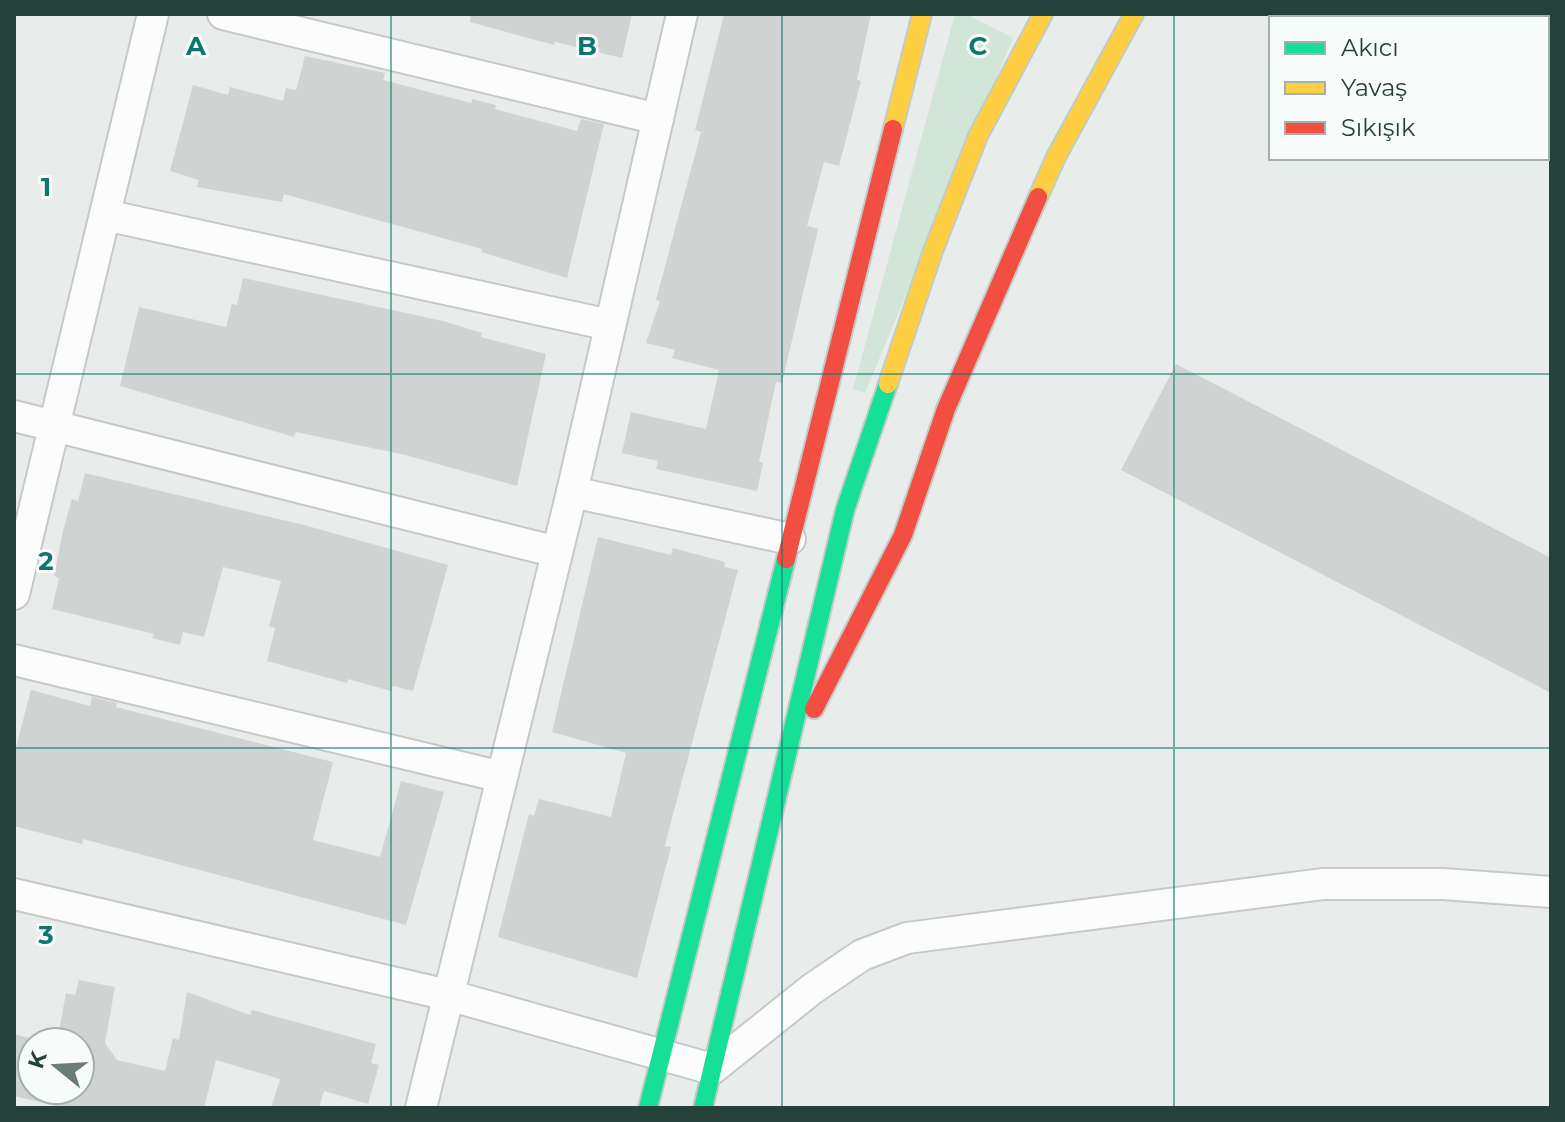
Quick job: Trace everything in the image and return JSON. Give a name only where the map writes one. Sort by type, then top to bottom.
[{"type":"street","points":[[14,594],[153,14]]},
{"type":"street","points":[[223,14],[658,119]]},
{"type":"street","points":[[421,1108],[572,492],[682,14]]},
{"type":"street","points":[[648,1108],[922,14]]},
{"type":"street","points":[[703,1108],[845,510],[933,251],[978,136],[1043,14]]},
{"type":"street","points":[[783,771],[903,535],[946,409],[1057,155],[1134,14]]},
{"type":"street","points":[[105,215],[610,325]]},
{"type":"street","points":[[14,416],[557,552]]},
{"type":"street","points":[[572,492],[790,539]]},
{"type":"street","points":[[14,660],[502,777]]},
{"type":"street","points":[[712,1069],[812,989],[862,955],[907,938],[1323,884],[1443,884],[1551,892]]},
{"type":"street","points":[[14,894],[448,995],[712,1069]]},
{"type":"green space","points":[[955,14],[965,14],[1013,38],[865,393],[853,389]]},
{"type":"building","points":[[471,14],[632,14],[622,58],[555,42],[554,45],[470,22]]},
{"type":"building","points":[[724,14],[871,14],[857,80],[861,81],[839,166],[824,162],[807,226],[818,229],[782,383],[776,382],[759,462],[763,463],[757,491],[656,469],[658,461],[622,453],[631,412],[706,429],[719,370],[672,358],[675,350],[646,343],[660,301],[656,300],[701,132],[695,130]]},
{"type":"building","points":[[305,56],[385,73],[383,80],[471,103],[472,99],[496,105],[495,109],[577,131],[581,119],[604,124],[567,278],[481,252],[482,249],[284,194],[282,202],[197,187],[199,180],[170,171],[193,85],[228,95],[230,87],[283,101],[286,88],[296,90]]},
{"type":"building","points":[[243,278],[443,321],[482,333],[481,337],[546,354],[517,486],[405,455],[296,432],[294,437],[120,386],[139,307],[226,327],[232,304],[237,305]]},
{"type":"building","points":[[1176,364],[1551,558],[1551,693],[1121,470]]},
{"type":"building","points":[[85,473],[304,525],[448,565],[413,691],[393,686],[391,691],[348,679],[347,683],[267,661],[275,628],[269,626],[281,581],[223,567],[204,637],[183,632],[180,645],[152,638],[154,634],[52,609],[59,578],[54,576],[63,531],[72,499],[78,501]]},
{"type":"building","points":[[598,537],[671,555],[673,548],[725,562],[724,567],[738,570],[665,846],[671,847],[637,978],[498,937],[529,814],[534,816],[539,799],[611,817],[626,753],[552,732]]},
{"type":"building","points":[[31,690],[90,706],[92,697],[117,703],[116,707],[333,762],[313,840],[380,857],[401,781],[444,792],[406,925],[83,839],[82,844],[14,826],[14,755]]},
{"type":"building","points":[[79,980],[115,987],[105,1043],[117,1060],[165,1071],[173,1038],[179,1040],[187,992],[250,1015],[252,1010],[376,1044],[371,1063],[379,1065],[368,1104],[324,1091],[319,1108],[271,1108],[280,1079],[216,1060],[204,1108],[56,1106],[96,1106],[96,1026],[60,1026],[66,993],[75,995]]},
{"type":"building","points":[[16,1035],[16,1096],[14,1096]]},
{"type":"traffic: fast","points":[[703,1108],[845,510],[888,384]]},
{"type":"traffic: fast","points":[[648,1108],[786,559]]},
{"type":"traffic: slow","points":[[893,129],[922,14]]},
{"type":"traffic: slow","points":[[888,384],[933,251],[978,136],[1043,14]]},
{"type":"traffic: slow","points":[[1038,197],[1057,155],[1134,14]]},
{"type":"traffic: jam","points":[[786,559],[893,129]]},
{"type":"traffic: jam","points":[[814,709],[903,535],[946,409],[1038,197]]}]
